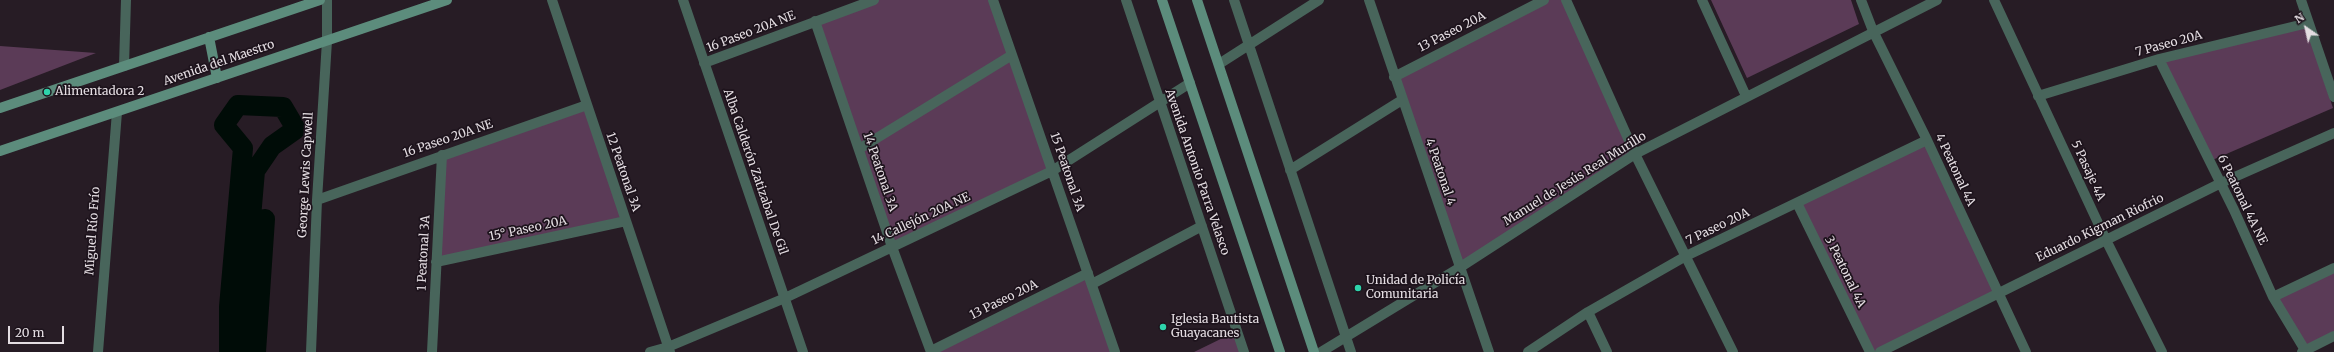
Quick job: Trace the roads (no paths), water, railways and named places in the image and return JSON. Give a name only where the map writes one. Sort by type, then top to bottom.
[{"type":"street","points":[[124,66],[126,0]]},
{"type":"street","points":[[0,108],[320,0]]},
{"type":"street","name":"George Lewis Capwell","points":[[311,352],[317,200],[327,41],[328,0]]},
{"type":"street","name":"Avenida del Maestro","points":[[0,151],[447,0]]},
{"type":"street","name":"12 Peatonal 3A","points":[[552,0],[669,350]]},
{"type":"street","name":"Alba Calderón Zatizabal De Gil","points":[[683,0],[803,352]]},
{"type":"street","name":"16 Paseo 20A NE","points":[[704,63],[874,0]]},
{"type":"street","name":"15 Peatonal 3A","points":[[993,0],[1115,352]]},
{"type":"street","name":"Avenida Antonio Parra Velasco","points":[[1126,0],[1244,352]]},
{"type":"street","name":"Avenida Antonio Parra Velasco","points":[[1162,0],[1280,352]]},
{"type":"street","points":[[1197,0],[1314,352]]},
{"type":"street","points":[[1234,0],[1351,352]]},
{"type":"street","points":[[1219,64],[1319,0]]},
{"type":"street","name":"4 Peatonal 4","points":[[1369,0],[1459,268],[1489,352]]},
{"type":"street","name":"13 Paseo 20A","points":[[1394,77],[1544,0]]},
{"type":"street","points":[[1566,0],[1635,154],[1733,352]]},
{"type":"street","points":[[1702,0],[1746,96]]},
{"type":"street","name":"4 Peatonal 4A","points":[[1862,0],[1873,31],[1927,140],[2026,352]]},
{"type":"street","name":"Manuel de Jesús Real Murillo","points":[[1321,352],[1459,268],[1635,154],[1873,31],[1937,0]]},
{"type":"street","name":"5 Pasaje 4A","points":[[1994,0],[2106,240],[2162,352]]},
{"type":"street","points":[[2301,0],[2334,97]]},
{"type":"street","name":"14 Peatonal 3A","points":[[816,22],[892,246],[931,351]]},
{"type":"street","name":"7 Paseo 20A","points":[[2038,96],[2159,59],[2308,23]]},
{"type":"street","points":[[209,37],[217,78]]},
{"type":"street","points":[[859,149],[1012,55]]},
{"type":"street","name":"6 Peatonal 4A NE","points":[[2159,59],[2221,183],[2273,297],[2303,351]]},
{"type":"street","name":"14 Callejón 20A NE","points":[[650,352],[669,350],[785,298],[1052,171],[1190,82]]},
{"type":"street","points":[[1290,170],[1402,100]]},
{"type":"street","name":"16 Paseo 20A NE","points":[[317,200],[587,105]]},
{"type":"street","name":"Miguel Río Frío","points":[[98,352],[107,211],[117,112]]},
{"type":"street","name":"Eduardo Kigman Riofrio","points":[[1880,352],[2221,183],[2334,133]]},
{"type":"street","name":"7 Paseo 20A","points":[[1528,352],[1588,312],[1686,256],[1927,140]]},
{"type":"street","name":"1 Peatonal 3A","points":[[432,352],[442,155]]},
{"type":"street","name":"3 Peatonal 4A","points":[[1797,203],[1870,352]]},
{"type":"street","name":"15° Paseo 20A","points":[[436,262],[626,221]]},
{"type":"street","points":[[1092,284],[1202,226]]},
{"type":"street","points":[[2273,297],[2334,268]]},
{"type":"street","name":"13 Paseo 20A","points":[[931,351],[1088,273]]},
{"type":"street","points":[[1588,312],[1607,352]]},
{"type":"street","points":[[2303,351],[2334,336]]},
{"type":"waterway","points":[[229,352],[229,307],[243,148],[224,125],[238,105],[283,107],[296,129],[272,146],[255,171],[243,310],[242,352]]},
{"type":"waterway","points":[[256,352],[265,219]]},
{"type":"place","name":"Alimentadora 2","points":[[47,92]]},
{"type":"place","name":"Unidad de Policía Comunitaria","points":[[1358,288]]},
{"type":"place","name":"Iglesia Bautista Guayacanes","points":[[1163,327]]}]
